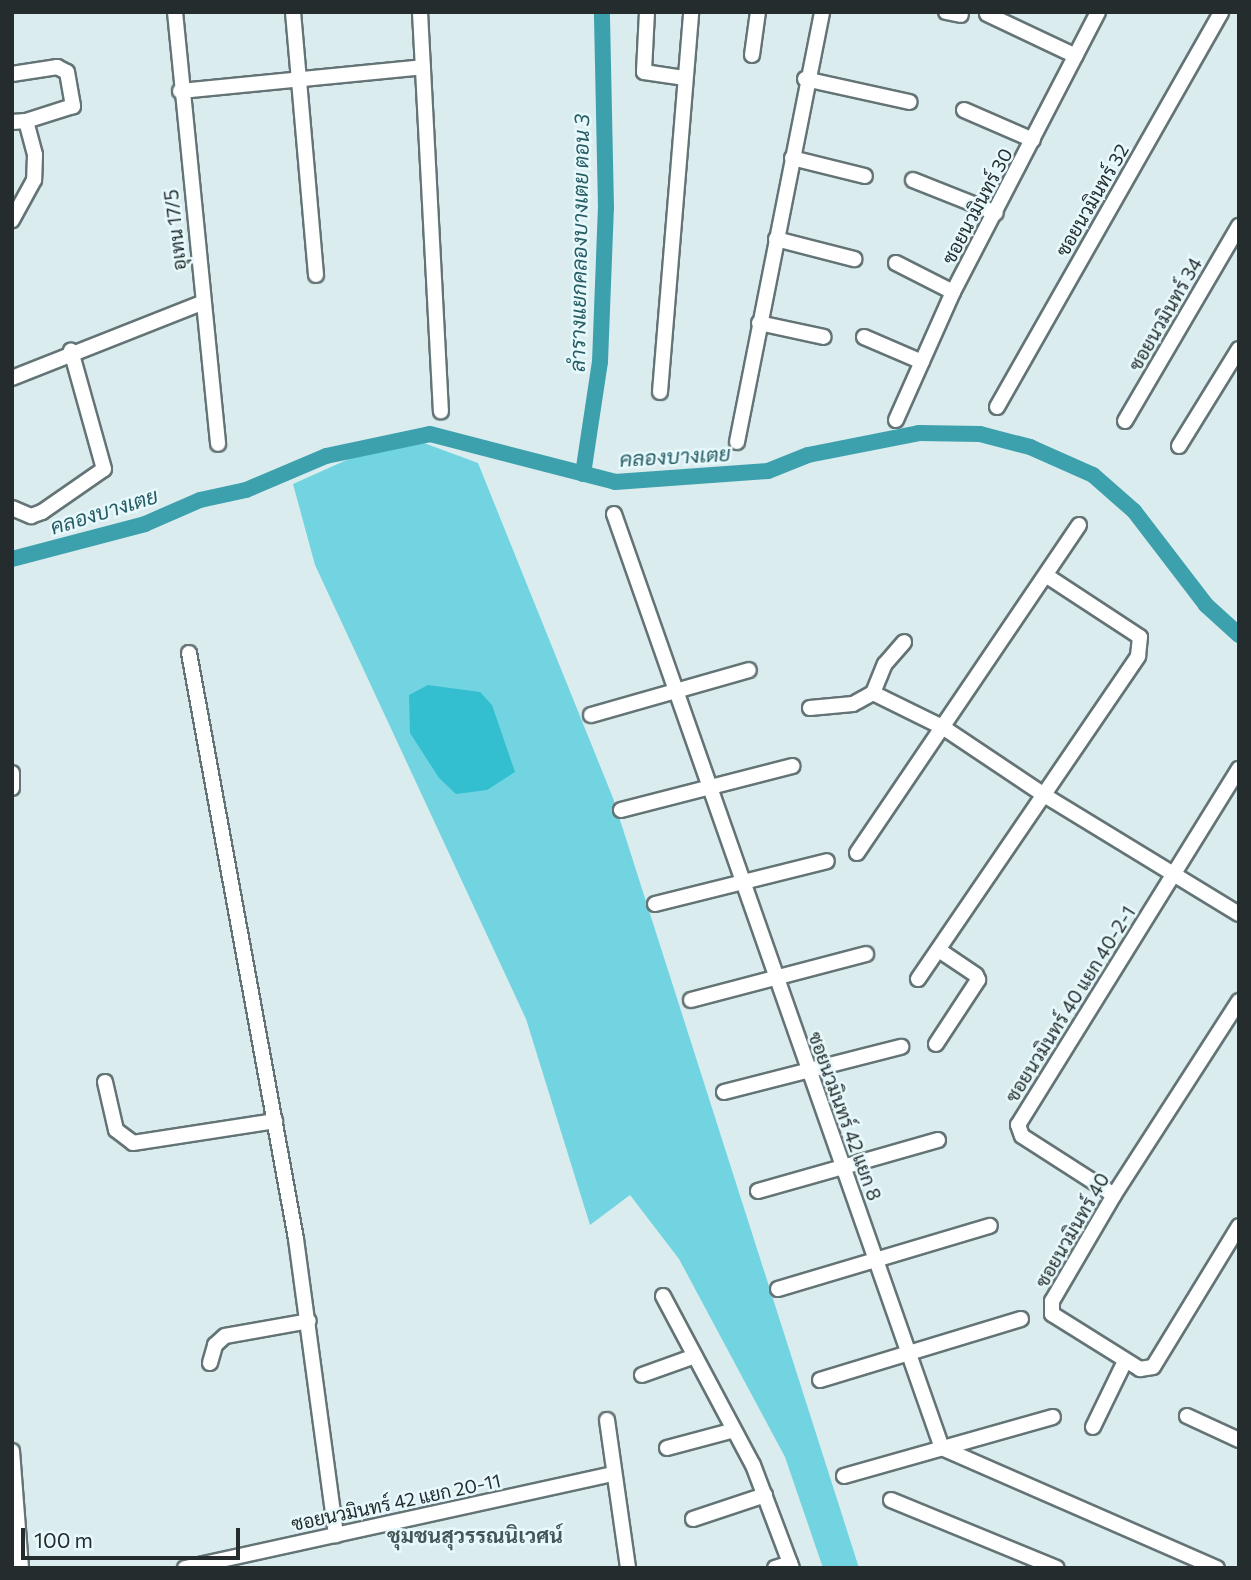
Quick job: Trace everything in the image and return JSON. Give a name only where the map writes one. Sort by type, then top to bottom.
[{"type":"street","name":"อุเทน 17/5","points":[[176,12],[180,92],[218,444]]},
{"type":"street","points":[[293,12],[316,275]]},
{"type":"street","points":[[420,12],[441,411]]},
{"type":"street","points":[[647,12],[644,72],[684,78]]},
{"type":"street","points":[[660,392],[691,12]]},
{"type":"street","points":[[752,55],[758,12]]},
{"type":"street","points":[[737,442],[805,79],[821,12]]},
{"type":"street","points":[[946,12],[961,15]]},
{"type":"street","name":"ซอยนวมินทร์ 30","points":[[896,421],[953,292],[1098,12]]},
{"type":"street","name":"ซอยนวมินทร์ 32","points":[[997,407],[1221,12]]},
{"type":"street","points":[[987,14],[1076,56]]},
{"type":"street","points":[[12,75],[57,67],[67,72],[72,106],[19,122],[35,155],[34,180],[12,220]]},
{"type":"street","points":[[180,92],[423,67]]},
{"type":"street","points":[[805,79],[910,102]]},
{"type":"street","points":[[964,110],[1033,140]]},
{"type":"street","points":[[792,158],[865,176]]},
{"type":"street","points":[[913,180],[996,213]]},
{"type":"street","name":"ซอยนวมินทร์ 34","points":[[1125,421],[1239,226]]},
{"type":"street","points":[[776,239],[854,259]]},
{"type":"street","points":[[896,262],[953,292]]},
{"type":"street","points":[[12,378],[71,351],[201,303]]},
{"type":"street","points":[[759,323],[824,337]]},
{"type":"street","points":[[864,337],[922,362]]},
{"type":"street","points":[[1179,446],[1239,349]]},
{"type":"street","points":[[12,508],[31,516],[42,512],[104,469],[71,351]]},
{"type":"street","name":"ซอยนวมินทร์ 42 แยก 8","points":[[614,513],[942,1448]]},
{"type":"street","points":[[857,853],[1079,525]]},
{"type":"street","points":[[918,979],[1044,795],[1142,645],[1140,637],[1047,576]]},
{"type":"street","points":[[810,708],[853,704],[873,692],[885,664],[904,642]]},
{"type":"street","points":[[189,653],[309,1321],[336,1535]]},
{"type":"street","points":[[591,715],[749,670]]},
{"type":"street","points":[[873,692],[944,728],[1044,795],[1174,871],[1239,914]]},
{"type":"street","points":[[621,810],[792,766]]},
{"type":"street","points":[[1174,871],[1239,769]]},
{"type":"street","points":[[12,773],[12,788]]},
{"type":"street","points":[[655,904],[827,861]]},
{"type":"street","name":"ซอยนวมินทร์ 40 แยก 40-2-1","points":[[1114,1195],[1022,1136],[1018,1125],[1174,871]]},
{"type":"street","points":[[936,1044],[978,981],[976,975],[939,950]]},
{"type":"street","points":[[691,1000],[866,954]]},
{"type":"street","name":"ซอยนวมินทร์ 40","points":[[1239,1001],[1114,1195],[1052,1301],[1052,1314],[1140,1369],[1153,1367],[1239,1226]]},
{"type":"street","points":[[724,1092],[809,1073],[901,1047]]},
{"type":"street","points":[[105,1082],[116,1130],[133,1143],[275,1121]]},
{"type":"street","points":[[758,1191],[938,1140]]},
{"type":"street","points":[[778,1289],[877,1262],[990,1226]]},
{"type":"street","points":[[663,1296],[765,1495],[791,1566],[775,1568]]},
{"type":"street","points":[[820,1380],[1021,1319]]},
{"type":"street","points":[[210,1363],[215,1345],[225,1336],[309,1321]]},
{"type":"street","points":[[642,1375],[695,1356]]},
{"type":"street","points":[[1093,1427],[1125,1361]]},
{"type":"street","points":[[1187,1416],[1239,1440]]},
{"type":"street","points":[[844,1476],[1053,1417]]},
{"type":"street","points":[[607,1420],[628,1568]]},
{"type":"street","points":[[667,1448],[734,1430]]},
{"type":"street","points":[[942,1448],[1217,1568]]},
{"type":"street","points":[[12,1451],[21,1568]]},
{"type":"street","name":"ซอยนวมินทร์ 42 แยก 20-11","points":[[185,1568],[614,1474]]},
{"type":"street","points":[[693,1519],[765,1495]]},
{"type":"street","points":[[891,1500],[1057,1568]]},
{"type":"shaded area","points":[[424,443],[478,463],[613,798],[859,1568],[823,1568],[785,1457],[679,1259],[630,1195],[590,1225],[526,1019],[315,565],[293,484],[351,458]]},
{"type":"shaded area","points":[[428,685],[480,692],[492,705],[515,772],[487,790],[456,794],[439,778],[410,733],[409,695]]},
{"type":"waterway","name":"ลำรางแยกคลองบางเตย ตอน 3","points":[[583,474],[600,362],[606,208],[602,12]]},
{"type":"waterway","name":"คลองบางเตย","points":[[12,559],[145,524],[200,500],[246,490],[326,456],[430,434],[615,482],[768,471],[808,455],[919,433],[980,434],[1030,447],[1093,475],[1134,511],[1206,605],[1239,635]]},
{"type":"district","name":"ชุมชนสุวรรณนิเวศน์","points":[[475,1535]]}]
